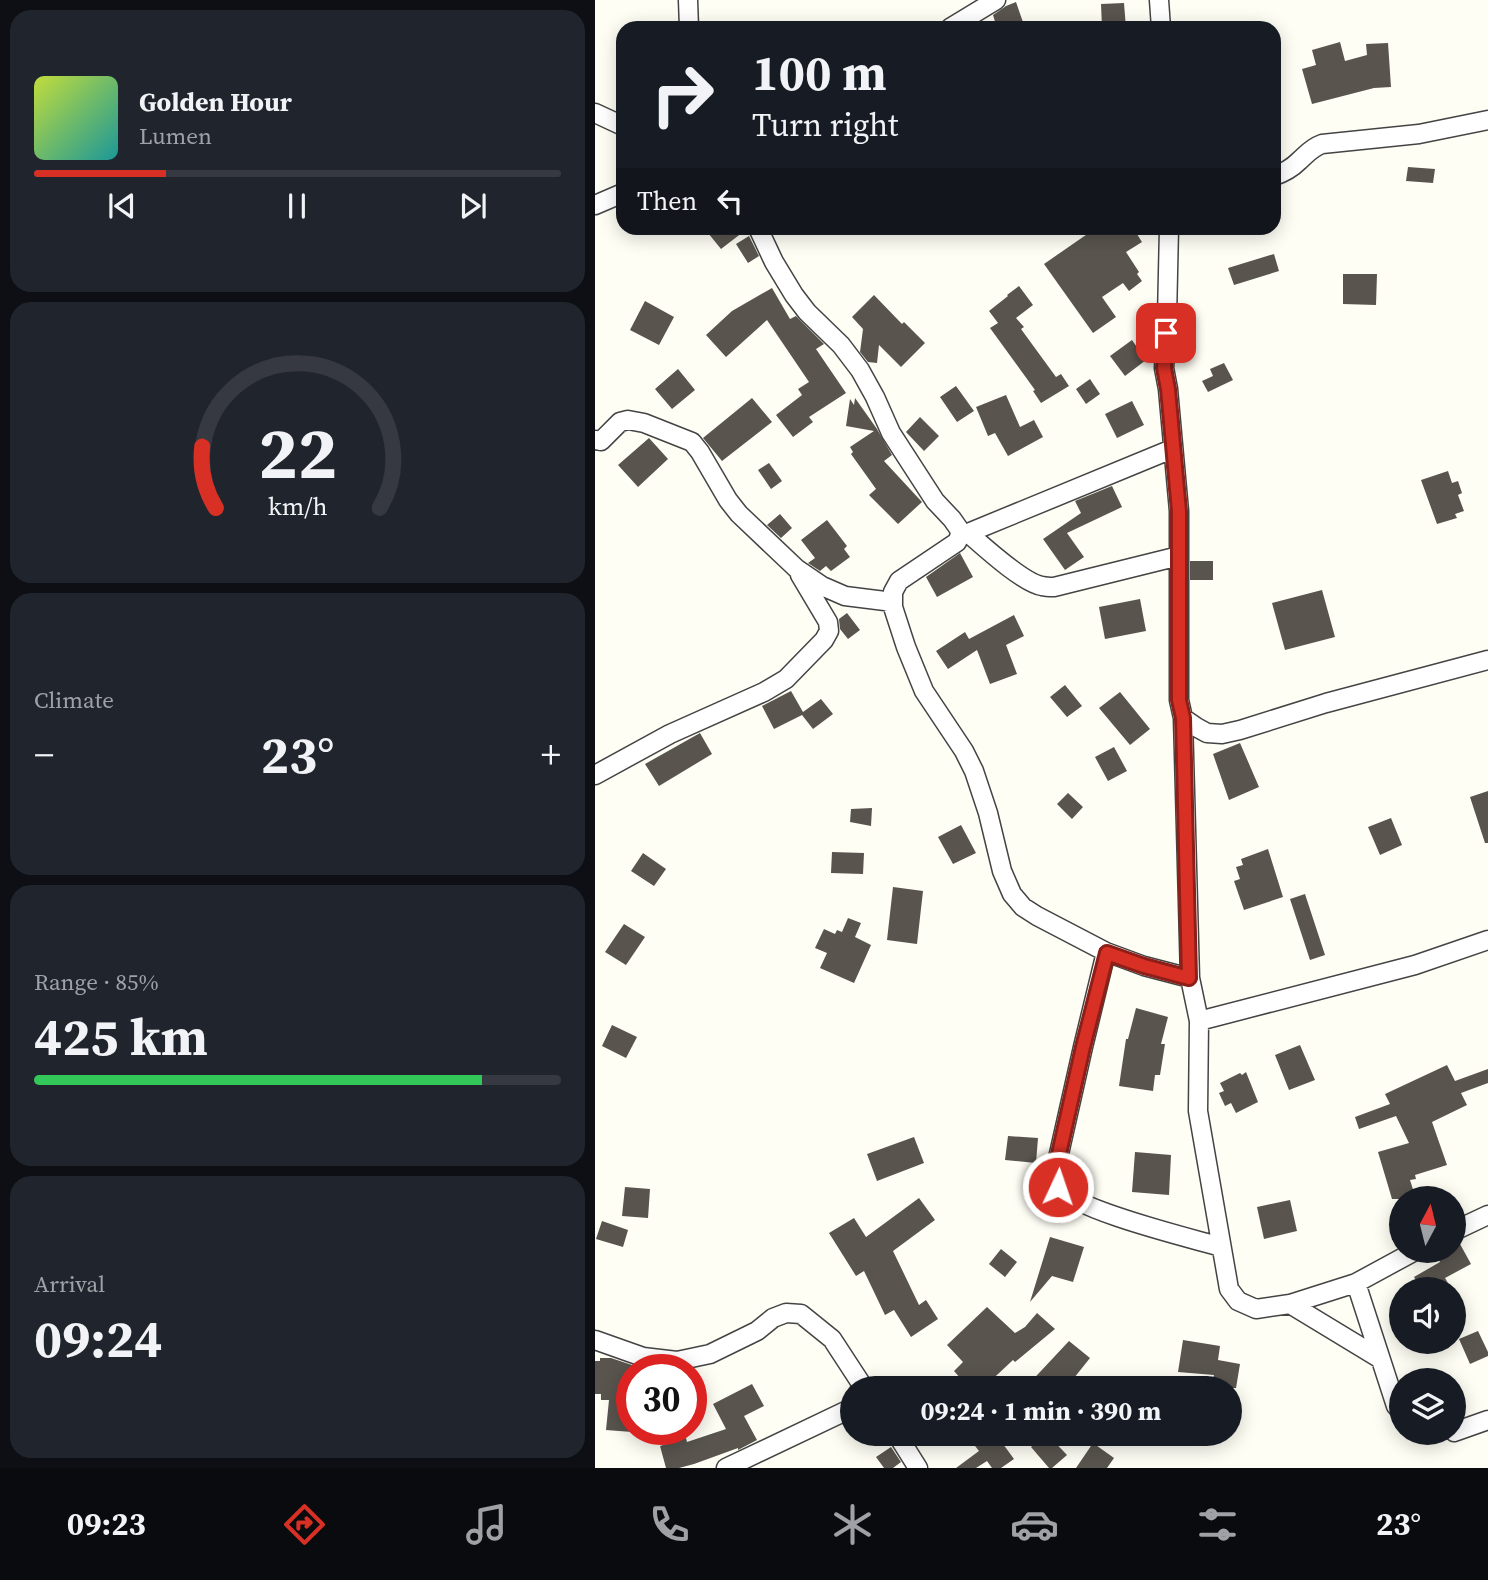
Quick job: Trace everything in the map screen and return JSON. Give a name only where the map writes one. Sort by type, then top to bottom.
[{"type":"street","points":[[688,0],[689,21]]},
{"type":"street","points":[[962,21],[996,0]]},
{"type":"street","points":[[1159,0],[1160,21]]},
{"type":"street","points":[[595,113],[616,123]]},
{"type":"street","points":[[1281,174],[1314,147],[1419,134],[1488,120]]},
{"type":"street","points":[[595,205],[616,196]]},
{"type":"street","points":[[761,235],[794,295],[807,312],[841,345],[860,370],[891,433],[935,501],[964,534],[1029,582],[1041,586],[1053,587],[1179,556]]},
{"type":"street","points":[[1169,235],[1164,368],[1179,511],[1179,700],[1183,718],[1189,978],[1199,1021],[1198,1111],[1229,1289],[1238,1301],[1256,1309],[1290,1304],[1356,1283],[1391,1264]]},
{"type":"street","points":[[595,440],[601,441],[620,422],[628,420],[644,423],[692,442],[739,514],[797,569],[822,586],[845,596],[893,602]]},
{"type":"street","points":[[1173,449],[964,534],[957,542],[899,581],[893,592],[893,607],[924,691],[964,751],[974,771],[988,813],[1002,871],[1012,894],[1023,907],[1037,916],[1107,953],[1189,978]]},
{"type":"street","points":[[595,775],[670,734],[764,692],[786,679],[824,640],[829,631],[828,622],[797,569]]},
{"type":"street","points":[[1183,718],[1207,733],[1240,730],[1326,703],[1488,660]]},
{"type":"street","points":[[1199,1021],[1415,965],[1488,940]]},
{"type":"street","points":[[1107,953],[1054,1176],[1058,1187],[1075,1200],[1120,1218],[1221,1247]]},
{"type":"street","points":[[1467,1225],[1488,1215]]},
{"type":"street","points":[[1356,1283],[1389,1386]]},
{"type":"street","points":[[1290,1304],[1379,1358]]},
{"type":"street","points":[[595,1340],[643,1357],[677,1361],[710,1354],[786,1313],[801,1314],[832,1339],[856,1376]]},
{"type":"street","points":[[726,1468],[840,1414]]},
{"type":"street","points":[[1466,1428],[1488,1420]]},
{"type":"street","points":[[904,1446],[918,1468]]},
{"type":"building","points":[[1016,2],[1023,21],[995,21],[993,15]]},
{"type":"building","points":[[1124,3],[1125,21],[1102,21],[1101,4]]},
{"type":"building","points":[[1340,42],[1345,61],[1367,55],[1366,44],[1388,43],[1391,87],[1374,88],[1312,104],[1302,69],[1316,65],[1312,50]]},
{"type":"building","points":[[1408,167],[1435,169],[1433,183],[1406,181]]},
{"type":"building","points":[[710,235],[739,235],[721,249]]},
{"type":"building","points":[[1086,235],[1138,235],[1142,242],[1126,252],[1142,281],[1129,291],[1123,283],[1102,297],[1116,317],[1093,333],[1044,264]]},
{"type":"building","points":[[749,236],[759,256],[748,263],[736,244]]},
{"type":"building","points":[[1274,254],[1279,271],[1234,285],[1228,268]]},
{"type":"building","points":[[1343,274],[1377,274],[1376,305],[1343,304]]},
{"type":"building","points":[[1019,286],[1033,305],[1016,318],[1024,327],[1021,329],[1056,377],[1061,374],[1069,386],[1041,403],[1033,391],[1035,390],[990,328],[998,323],[989,311]]},
{"type":"building","points":[[772,288],[790,319],[796,316],[824,344],[816,349],[846,393],[809,417],[813,422],[793,437],[776,415],[802,395],[798,389],[809,382],[767,320],[726,357],[706,335],[732,311]]},
{"type":"building","points":[[874,295],[925,343],[901,367],[879,345],[877,363],[868,362],[860,352],[863,329],[852,317]]},
{"type":"building","points":[[645,301],[674,317],[659,345],[630,330]]},
{"type":"building","points":[[1132,340],[1146,360],[1125,376],[1110,356]]},
{"type":"building","points":[[1224,363],[1233,380],[1208,392],[1202,381],[1213,376],[1210,369]]},
{"type":"building","points":[[678,369],[695,390],[672,409],[655,389]]},
{"type":"building","points":[[1090,379],[1100,394],[1086,404],[1076,389]]},
{"type":"building","points":[[956,386],[974,411],[957,422],[940,397]]},
{"type":"building","points":[[1006,395],[1020,427],[1034,420],[1043,437],[1008,456],[995,433],[988,436],[976,407]]},
{"type":"building","points":[[752,398],[772,422],[722,461],[703,438]]},
{"type":"building","points":[[855,398],[892,455],[884,461],[922,502],[898,524],[869,495],[876,489],[851,454],[853,452],[850,447],[874,431],[846,426],[850,399],[854,405]]},
{"type":"building","points":[[1132,401],[1144,425],[1117,438],[1105,414]]},
{"type":"building","points":[[920,417],[939,436],[924,451],[906,432]]},
{"type":"building","points":[[649,438],[668,459],[638,487],[618,465]]},
{"type":"building","points":[[769,463],[782,481],[771,489],[758,470]]},
{"type":"building","points":[[1448,471],[1452,483],[1458,481],[1462,493],[1458,495],[1464,511],[1455,514],[1457,518],[1437,524],[1421,480]]},
{"type":"building","points":[[1112,486],[1122,507],[1067,533],[1084,557],[1065,570],[1043,539],[1081,513],[1075,501]]},
{"type":"building","points":[[780,514],[792,528],[781,538],[767,525]]},
{"type":"building","points":[[827,520],[847,546],[844,549],[850,557],[831,571],[826,566],[820,571],[808,563],[815,558],[801,540]]},
{"type":"building","points":[[960,553],[973,577],[937,597],[926,577]]},
{"type":"building","points":[[1190,561],[1213,561],[1213,580],[1190,580]]},
{"type":"building","points":[[1322,590],[1335,637],[1285,650],[1272,603]]},
{"type":"building","points":[[1140,599],[1146,631],[1105,639],[1099,607]]},
{"type":"building","points":[[847,613],[860,630],[848,639],[840,629],[839,619]]},
{"type":"building","points":[[1014,615],[1024,636],[1006,645],[1017,674],[990,684],[977,650],[948,669],[936,651],[965,632],[969,639]]},
{"type":"building","points":[[1065,685],[1082,706],[1067,717],[1050,697]]},
{"type":"building","points":[[791,691],[803,712],[821,699],[833,714],[813,729],[802,715],[774,729],[762,706]]},
{"type":"building","points":[[1120,692],[1150,729],[1130,745],[1099,708]]},
{"type":"building","points":[[700,733],[712,754],[659,786],[645,764]]},
{"type":"building","points":[[1240,743],[1259,787],[1229,800],[1213,754]]},
{"type":"building","points":[[1114,747],[1127,771],[1108,781],[1095,757]]},
{"type":"building","points":[[1488,791],[1488,843],[1485,843],[1470,797]]},
{"type":"building","points":[[1068,793],[1083,807],[1072,819],[1057,804]]},
{"type":"building","points":[[872,808],[871,826],[850,822],[851,809]]},
{"type":"building","points":[[1391,818],[1402,845],[1380,855],[1368,827]]},
{"type":"building","points":[[961,825],[976,853],[953,864],[938,837]]},
{"type":"building","points":[[1268,849],[1283,897],[1244,910],[1234,881],[1240,879],[1236,867],[1243,865],[1241,859]]},
{"type":"building","points":[[832,852],[864,853],[863,874],[831,873]]},
{"type":"building","points":[[643,853],[666,869],[654,886],[631,871]]},
{"type":"building","points":[[893,887],[923,891],[917,944],[887,940]]},
{"type":"building","points":[[1305,894],[1325,955],[1310,960],[1290,899]]},
{"type":"building","points":[[848,918],[861,923],[855,937],[871,945],[854,983],[820,968],[827,953],[815,948],[824,929],[835,934],[837,930],[842,932]]},
{"type":"building","points":[[624,924],[645,937],[626,965],[605,952]]},
{"type":"building","points":[[1136,1008],[1168,1017],[1161,1044],[1165,1044],[1160,1075],[1155,1075],[1153,1091],[1119,1086],[1126,1039]]},
{"type":"building","points":[[612,1025],[637,1037],[626,1058],[602,1046]]},
{"type":"building","points":[[1300,1045],[1315,1080],[1289,1090],[1275,1055]]},
{"type":"building","points":[[1447,1065],[1455,1081],[1488,1069],[1488,1083],[1461,1093],[1467,1105],[1432,1122],[1447,1165],[1415,1175],[1416,1179],[1410,1180],[1412,1186],[1389,1186],[1389,1189],[1378,1152],[1409,1143],[1396,1116],[1359,1129],[1355,1117],[1390,1104],[1385,1094]]},
{"type":"building","points":[[1246,1072],[1258,1102],[1236,1113],[1231,1103],[1225,1106],[1219,1093],[1224,1091],[1220,1083]]},
{"type":"building","points":[[1008,1136],[1038,1138],[1036,1163],[1005,1160]]},
{"type":"building","points":[[914,1137],[924,1163],[877,1181],[867,1154]]},
{"type":"building","points":[[1135,1152],[1171,1155],[1169,1195],[1132,1192]]},
{"type":"building","points":[[625,1187],[650,1189],[648,1218],[622,1216]]},
{"type":"building","points":[[919,1198],[935,1220],[893,1251],[919,1305],[926,1300],[938,1319],[911,1337],[894,1310],[885,1315],[864,1271],[856,1276],[829,1233],[854,1218],[866,1237]]},
{"type":"building","points":[[1290,1200],[1297,1231],[1264,1239],[1257,1207]]},
{"type":"building","points":[[602,1221],[628,1230],[623,1247],[596,1239]]},
{"type":"building","points":[[1050,1237],[1084,1247],[1073,1282],[1052,1276],[1030,1302]]},
{"type":"building","points":[[1001,1249],[1017,1262],[1005,1277],[989,1264]]},
{"type":"building","points":[[1467,1257],[1471,1264],[1447,1277],[1414,1277],[1437,1264],[1467,1264]]},
{"type":"building","points":[[987,1307],[1015,1333],[1025,1327],[1037,1313],[1055,1329],[996,1376],[958,1376],[954,1371],[963,1362],[947,1345]]},
{"type":"building","points":[[1478,1331],[1488,1356],[1470,1364],[1466,1354],[1466,1336]]},
{"type":"building","points":[[1183,1340],[1220,1346],[1218,1360],[1240,1364],[1238,1376],[1178,1372]]},
{"type":"building","points":[[1069,1341],[1090,1358],[1076,1376],[1036,1376]]},
{"type":"building","points":[[600,1358],[616,1360],[616,1431],[606,1430],[609,1400],[601,1400],[601,1394],[595,1394],[595,1361],[600,1361]]},
{"type":"building","points":[[752,1384],[764,1406],[744,1416],[757,1440],[738,1450],[694,1464],[666,1468],[660,1446],[707,1445],[707,1435],[726,1429],[713,1404]]},
{"type":"building","points":[[975,1446],[1004,1446],[1014,1459],[1001,1468],[992,1468],[987,1461],[976,1468],[956,1468],[979,1451]]},
{"type":"building","points":[[1058,1446],[1067,1455],[1049,1468],[1031,1447]]},
{"type":"building","points":[[1091,1446],[1097,1446],[1114,1458],[1107,1468],[1076,1468]]},
{"type":"building","points":[[891,1447],[901,1462],[893,1468],[884,1468],[876,1457]]},
{"type":"route","points":[[1058,1187],[1054,1176],[1107,953],[1189,978],[1183,718],[1179,700],[1179,511],[1164,368],[1166,333]]}]
